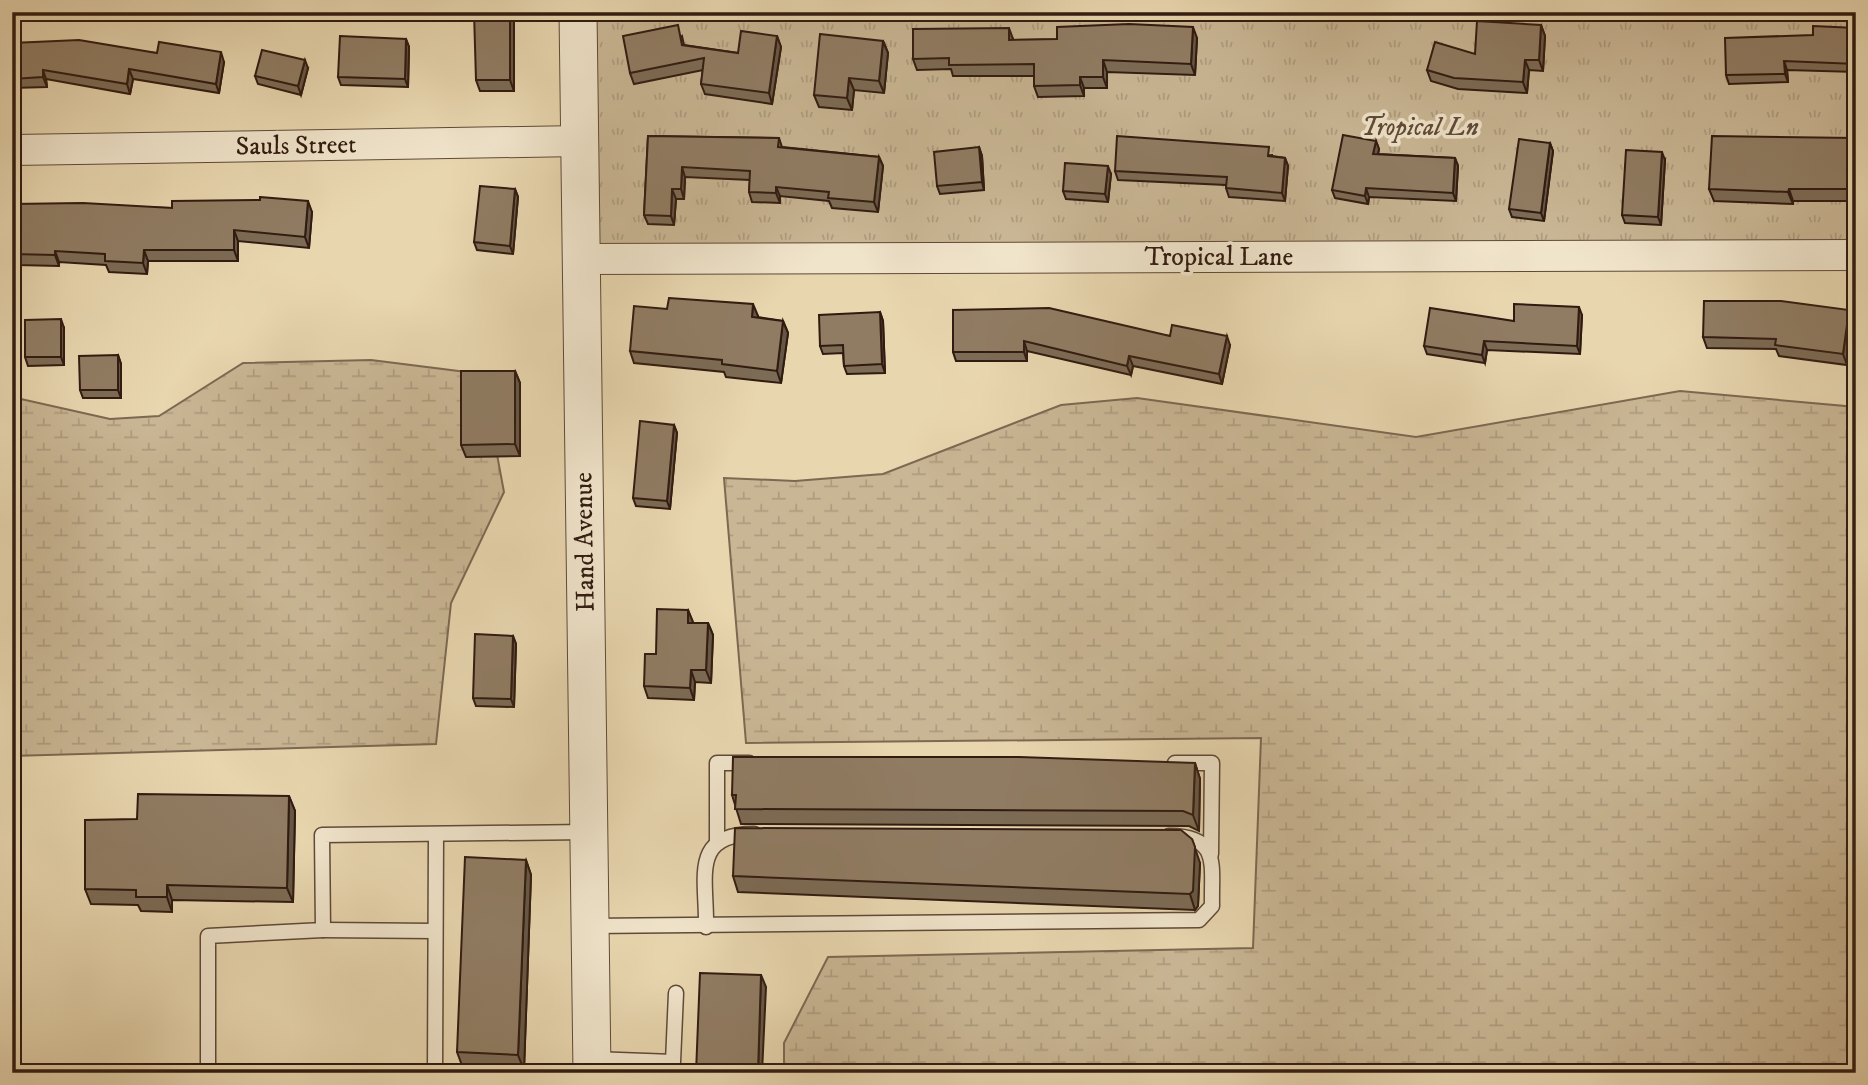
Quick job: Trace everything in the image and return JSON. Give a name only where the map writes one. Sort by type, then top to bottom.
[{"type":"street","name":"Hand Avenue","points":[[578,12],[592,1066]]},
{"type":"street","name":"Sauls Street","points":[[12,150],[580,141]]},
{"type":"street","name":"Tropical Lane","points":[[581,258],[1856,255]]},
{"type":"lane","points":[[717,841],[717,763],[758,763]]},
{"type":"lane","points":[[590,926],[706,927],[1199,920],[1212,906],[1212,763],[1157,763]]},
{"type":"lane","points":[[323,930],[322,835],[588,832]]},
{"type":"lane","points":[[706,927],[707,853],[717,841],[731,834],[772,834]]},
{"type":"lane","points":[[435,1073],[436,835]]},
{"type":"lane","points":[[1147,835],[1189,836],[1204,843],[1211,855]]},
{"type":"lane","points":[[208,1073],[208,936],[323,930],[435,931]]},
{"type":"lane","points":[[592,1066],[673,1062],[676,993]]},
{"type":"green space","name":"Tropical Ln","points":[[593,12],[1856,12],[1856,241],[596,245]]},
{"type":"green space","points":[[371,360],[482,374],[504,492],[451,603],[436,744],[12,756],[12,397],[110,419],[159,416],[243,363]]},
{"type":"green space","points":[[1680,391],[1856,407],[1856,1073],[784,1073],[784,1043],[828,957],[1253,948],[1261,738],[746,743],[724,478],[795,481],[883,474],[1061,405],[1137,398],[1416,437]]},
{"type":"building","points":[[474,12],[510,12],[510,80],[476,80]]},
{"type":"building","points":[[1477,21],[1541,25],[1539,60],[1525,60],[1523,82],[1454,78],[1427,70],[1435,42],[1475,54]]},
{"type":"building","points":[[1129,24],[1193,27],[1191,64],[1103,60],[1103,77],[1080,77],[1080,85],[1034,86],[1034,64],[949,65],[949,58],[913,59],[913,29],[1009,28],[1009,40],[1057,39],[1057,27]]},
{"type":"building","points":[[678,25],[682,45],[738,53],[741,31],[777,36],[769,93],[701,84],[704,58],[630,73],[623,36]]},
{"type":"building","points":[[1813,26],[1856,28],[1856,64],[1784,61],[1785,74],[1726,75],[1725,38],[1813,35]]},
{"type":"building","points":[[820,34],[883,41],[879,81],[849,78],[847,98],[814,95]]},
{"type":"building","points":[[340,36],[406,39],[405,79],[338,77]]},
{"type":"building","points":[[79,40],[157,53],[159,42],[221,52],[216,84],[129,69],[127,84],[43,70],[43,77],[12,79],[12,43]]},
{"type":"building","points":[[262,50],[305,60],[298,86],[255,76]]},
{"type":"building","points":[[1343,135],[1376,141],[1373,154],[1455,158],[1453,193],[1366,188],[1365,196],[1332,190]]},
{"type":"building","points":[[648,136],[779,138],[778,147],[879,157],[874,202],[828,198],[829,192],[776,187],[776,193],[749,192],[750,171],[682,167],[681,189],[672,189],[671,216],[644,215]]},
{"type":"building","points":[[1117,136],[1269,147],[1268,156],[1285,158],[1282,193],[1226,188],[1227,177],[1115,171]]},
{"type":"building","points":[[1712,136],[1856,138],[1856,189],[1789,189],[1788,192],[1709,189]]},
{"type":"building","points":[[1519,139],[1550,143],[1541,213],[1509,209]]},
{"type":"building","points":[[979,147],[982,182],[937,186],[934,152]]},
{"type":"building","points":[[1626,150],[1662,152],[1658,217],[1622,215]]},
{"type":"building","points":[[1065,163],[1108,166],[1105,194],[1063,191]]},
{"type":"building","points":[[480,186],[515,189],[510,246],[474,242]]},
{"type":"building","points":[[260,197],[308,201],[305,237],[234,230],[234,250],[144,250],[143,263],[105,261],[105,254],[55,251],[55,255],[13,254],[12,204],[83,203],[172,208],[172,201],[260,200]]},
{"type":"building","points":[[669,298],[753,304],[752,317],[783,321],[777,371],[722,364],[722,360],[630,351],[634,306],[667,309]]},
{"type":"building","points":[[1704,301],[1781,301],[1849,310],[1843,354],[1775,345],[1776,339],[1703,337]]},
{"type":"building","points":[[1514,304],[1579,307],[1577,346],[1484,341],[1482,355],[1424,346],[1430,308],[1514,321]]},
{"type":"building","points":[[1049,308],[1170,336],[1172,325],[1227,336],[1219,374],[1129,356],[1127,366],[1024,341],[1024,352],[953,352],[953,310]]},
{"type":"building","points":[[880,312],[882,364],[844,366],[843,345],[820,346],[819,315]]},
{"type":"building","points":[[61,319],[61,357],[25,357],[25,320]]},
{"type":"building","points":[[118,355],[118,390],[80,390],[79,356]]},
{"type":"building","points":[[461,371],[515,371],[515,444],[461,445]]},
{"type":"building","points":[[640,421],[674,425],[667,501],[633,498]]},
{"type":"building","points":[[657,609],[688,610],[688,623],[708,623],[706,670],[691,670],[690,688],[644,686],[645,654],[656,654]]},
{"type":"building","points":[[475,634],[513,636],[511,699],[473,698]]},
{"type":"building","points":[[733,757],[1019,757],[1195,763],[1193,815],[1183,811],[735,809],[736,795],[732,795]]},
{"type":"building","points":[[138,794],[289,796],[287,888],[167,885],[167,897],[136,897],[136,890],[85,889],[85,820],[137,819]]},
{"type":"building","points":[[735,828],[1181,830],[1192,839],[1195,847],[1193,891],[1190,894],[733,876]]},
{"type":"building","points":[[465,857],[526,860],[518,1055],[457,1052]]},
{"type":"building","points":[[700,973],[761,975],[758,1073],[696,1073]]}]
